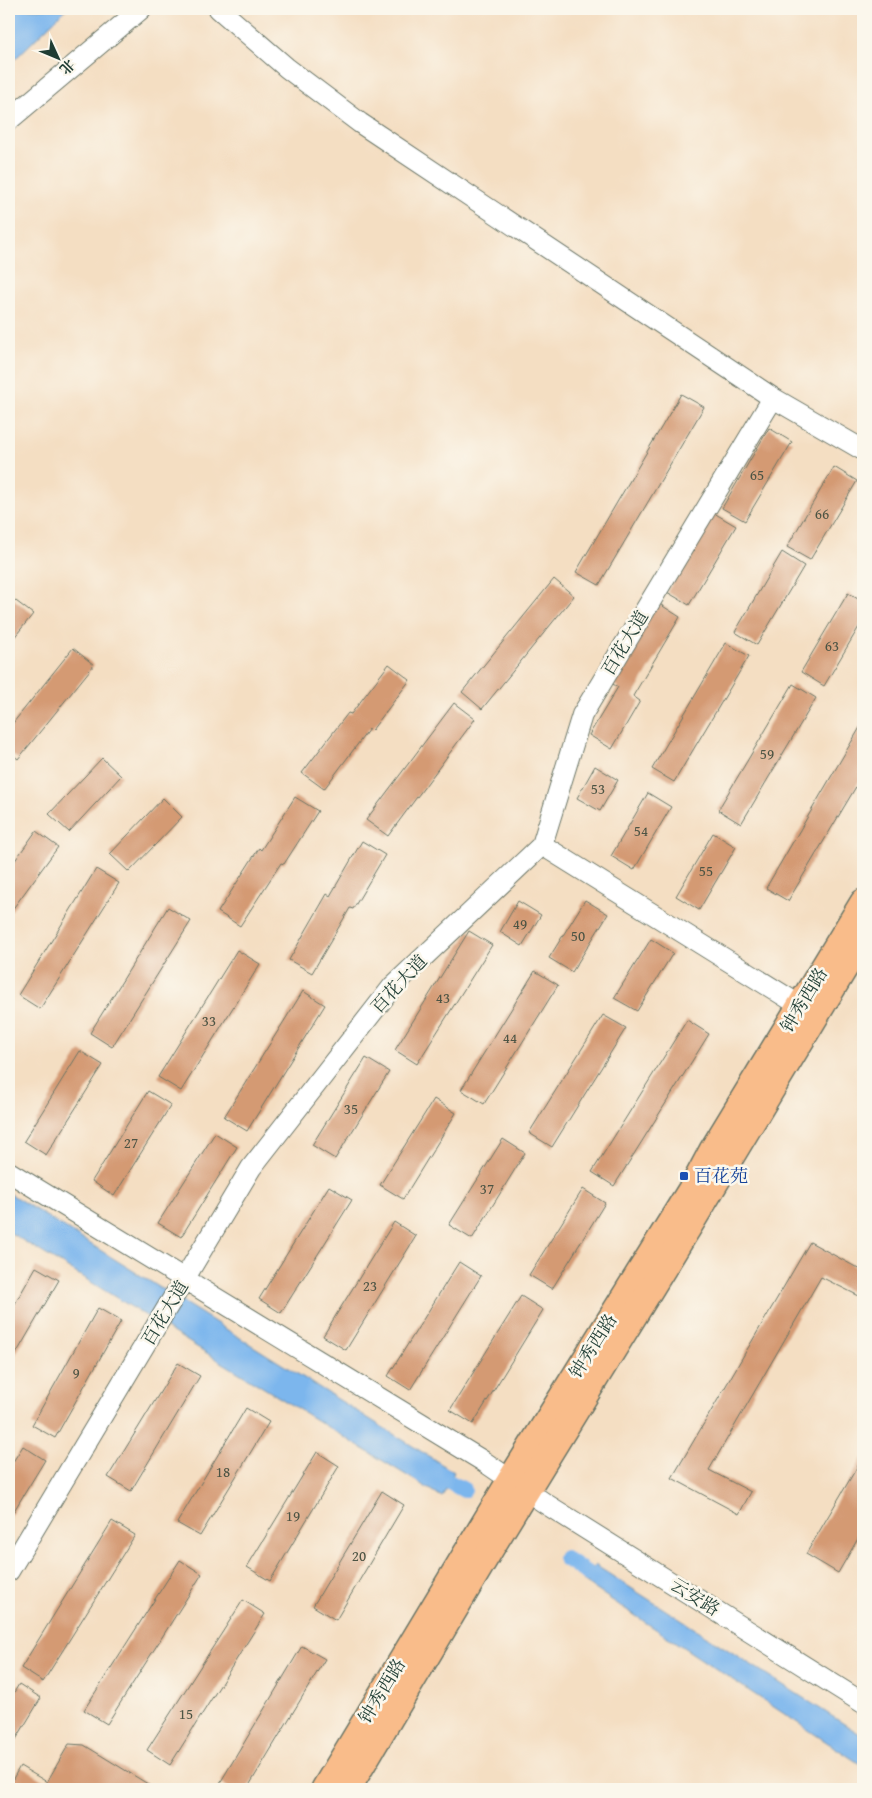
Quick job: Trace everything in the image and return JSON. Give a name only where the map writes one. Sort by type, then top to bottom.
[{"type":"main road","name":"钟秀西路","points":[[324,1789],[519,1485],[808,1011],[863,902]]},
{"type":"main road","name":"钟秀西路","points":[[808,1011],[863,938]]},
{"type":"main road","name":"钟秀西路","points":[[348,1789],[492,1548],[519,1485]]},
{"type":"street","points":[[9,120],[141,9]]},
{"type":"street","points":[[219,9],[286,68],[360,124],[773,398],[863,450]]},
{"type":"street","name":"百花大道","points":[[9,1571],[251,1168],[393,986],[542,845],[582,715],[773,398]]},
{"type":"street","points":[[542,845],[808,1011]]},
{"type":"street","name":"云安路","points":[[9,1172],[182,1284],[483,1461],[546,1504],[863,1702]]},
{"type":"water","points":[[9,9],[66,9],[9,65]]},
{"type":"water","points":[[9,1193],[454,1472],[442,1497],[9,1232]]},
{"type":"water","points":[[595,1565],[863,1736],[863,1766],[583,1581]]},
{"type":"building","points":[[681,394],[704,407],[599,585],[576,572]]},
{"type":"building","points":[[769,428],[792,442],[745,521],[722,508]]},
{"type":"building","points":[[834,467],[857,481],[810,560],[787,547]]},
{"type":"building","points":[[714,513],[736,526],[689,605],[667,592]]},
{"type":"building","points":[[782,552],[804,566],[757,645],[735,632]]},
{"type":"building","points":[[554,579],[574,596],[482,709],[462,692]]},
{"type":"building","points":[[848,593],[863,602],[863,620],[824,686],[801,672]]},
{"type":"building","points":[[12,598],[33,614],[9,644],[9,602]]},
{"type":"building","points":[[658,603],[680,617],[633,696],[640,701],[612,749],[589,735],[618,687],[611,683]]},
{"type":"building","points":[[726,643],[749,656],[674,782],[652,769]]},
{"type":"building","points":[[73,648],[94,665],[18,759],[9,752],[9,728]]},
{"type":"building","points":[[389,664],[410,680],[372,730],[369,729],[324,789],[302,773]]},
{"type":"building","points":[[793,684],[816,698],[741,824],[718,810]]},
{"type":"building","points":[[454,703],[475,719],[388,836],[366,820]]},
{"type":"building","points":[[862,724],[863,775],[788,901],[766,888]]},
{"type":"building","points":[[102,758],[121,776],[69,832],[49,814]]},
{"type":"building","points":[[595,766],[618,780],[600,811],[577,798]]},
{"type":"building","points":[[648,793],[671,807],[634,870],[611,856]]},
{"type":"building","points":[[295,797],[318,811],[284,864],[281,863],[240,926],[218,912],[259,848],[261,850]]},
{"type":"building","points":[[163,798],[182,817],[129,872],[110,854]]},
{"type":"building","points":[[36,831],[58,847],[9,914],[9,869]]},
{"type":"building","points":[[713,833],[736,847],[699,910],[676,896]]},
{"type":"building","points":[[362,841],[385,855],[353,909],[350,908],[312,973],[289,960],[327,894],[330,896]]},
{"type":"building","points":[[96,869],[119,883],[40,1009],[18,995]]},
{"type":"building","points":[[585,900],[608,914],[572,972],[549,958]]},
{"type":"building","points":[[518,901],[541,915],[522,946],[500,932]]},
{"type":"building","points":[[168,907],[191,921],[112,1047],[90,1033]]},
{"type":"building","points":[[469,931],[492,945],[417,1064],[395,1050]]},
{"type":"building","points":[[651,939],[673,953],[637,1011],[614,998]]},
{"type":"building","points":[[237,950],[260,964],[181,1091],[158,1077]]},
{"type":"building","points":[[535,971],[558,985],[484,1104],[461,1090]]},
{"type":"building","points":[[303,991],[325,1005],[247,1131],[224,1117]]},
{"type":"building","points":[[603,1015],[626,1028],[552,1147],[529,1133]]},
{"type":"building","points":[[687,1020],[709,1034],[614,1186],[592,1172]]},
{"type":"building","points":[[80,1051],[103,1065],[46,1155],[24,1141]]},
{"type":"building","points":[[366,1058],[389,1072],[335,1159],[312,1145]]},
{"type":"building","points":[[148,1091],[171,1105],[114,1196],[92,1181]]},
{"type":"building","points":[[434,1099],[456,1113],[403,1199],[380,1185]]},
{"type":"building","points":[[215,1133],[237,1147],[181,1237],[158,1223]]},
{"type":"building","points":[[503,1139],[525,1153],[472,1239],[449,1225]]},
{"type":"building","points":[[329,1186],[352,1200],[281,1313],[259,1299]]},
{"type":"building","points":[[583,1189],[605,1203],[552,1289],[529,1275]]},
{"type":"building","points":[[394,1222],[416,1236],[346,1350],[323,1336]]},
{"type":"building","points":[[810,1242],[863,1271],[863,1298],[821,1277],[709,1470],[751,1492],[739,1514],[672,1478]]},
{"type":"building","points":[[459,1262],[481,1276],[410,1390],[388,1376]]},
{"type":"building","points":[[36,1267],[59,1280],[9,1366],[9,1314]]},
{"type":"building","points":[[521,1296],[543,1310],[473,1424],[450,1410]]},
{"type":"building","points":[[98,1308],[121,1321],[55,1438],[32,1425]]},
{"type":"building","points":[[178,1363],[200,1376],[131,1491],[108,1477]]},
{"type":"building","points":[[246,1408],[269,1422],[200,1536],[177,1523]]},
{"type":"building","points":[[23,1446],[45,1460],[9,1519],[9,1468]]},
{"type":"building","points":[[317,1452],[339,1466],[270,1581],[247,1567]]},
{"type":"building","points":[[863,1457],[863,1530],[838,1573],[806,1554]]},
{"type":"building","points":[[382,1491],[404,1505],[336,1620],[313,1606]]},
{"type":"building","points":[[112,1521],[135,1535],[43,1682],[21,1668]]},
{"type":"building","points":[[180,1560],[202,1574],[107,1724],[84,1710]]},
{"type":"building","points":[[243,1600],[265,1614],[170,1765],[147,1750]]},
{"type":"building","points":[[302,1646],[325,1659],[247,1789],[231,1789],[220,1783]]},
{"type":"building","points":[[19,1684],[41,1698],[9,1751],[9,1701]]},
{"type":"building","points":[[69,1744],[84,1745],[156,1789],[9,1789],[20,1766],[47,1782]]},
{"type":"waterway","points":[[449,1482],[464,1490]]},
{"type":"waterway","points":[[565,1558],[588,1574]]},
{"type":"place","name":"百花苑","points":[[684,1176]]}]
